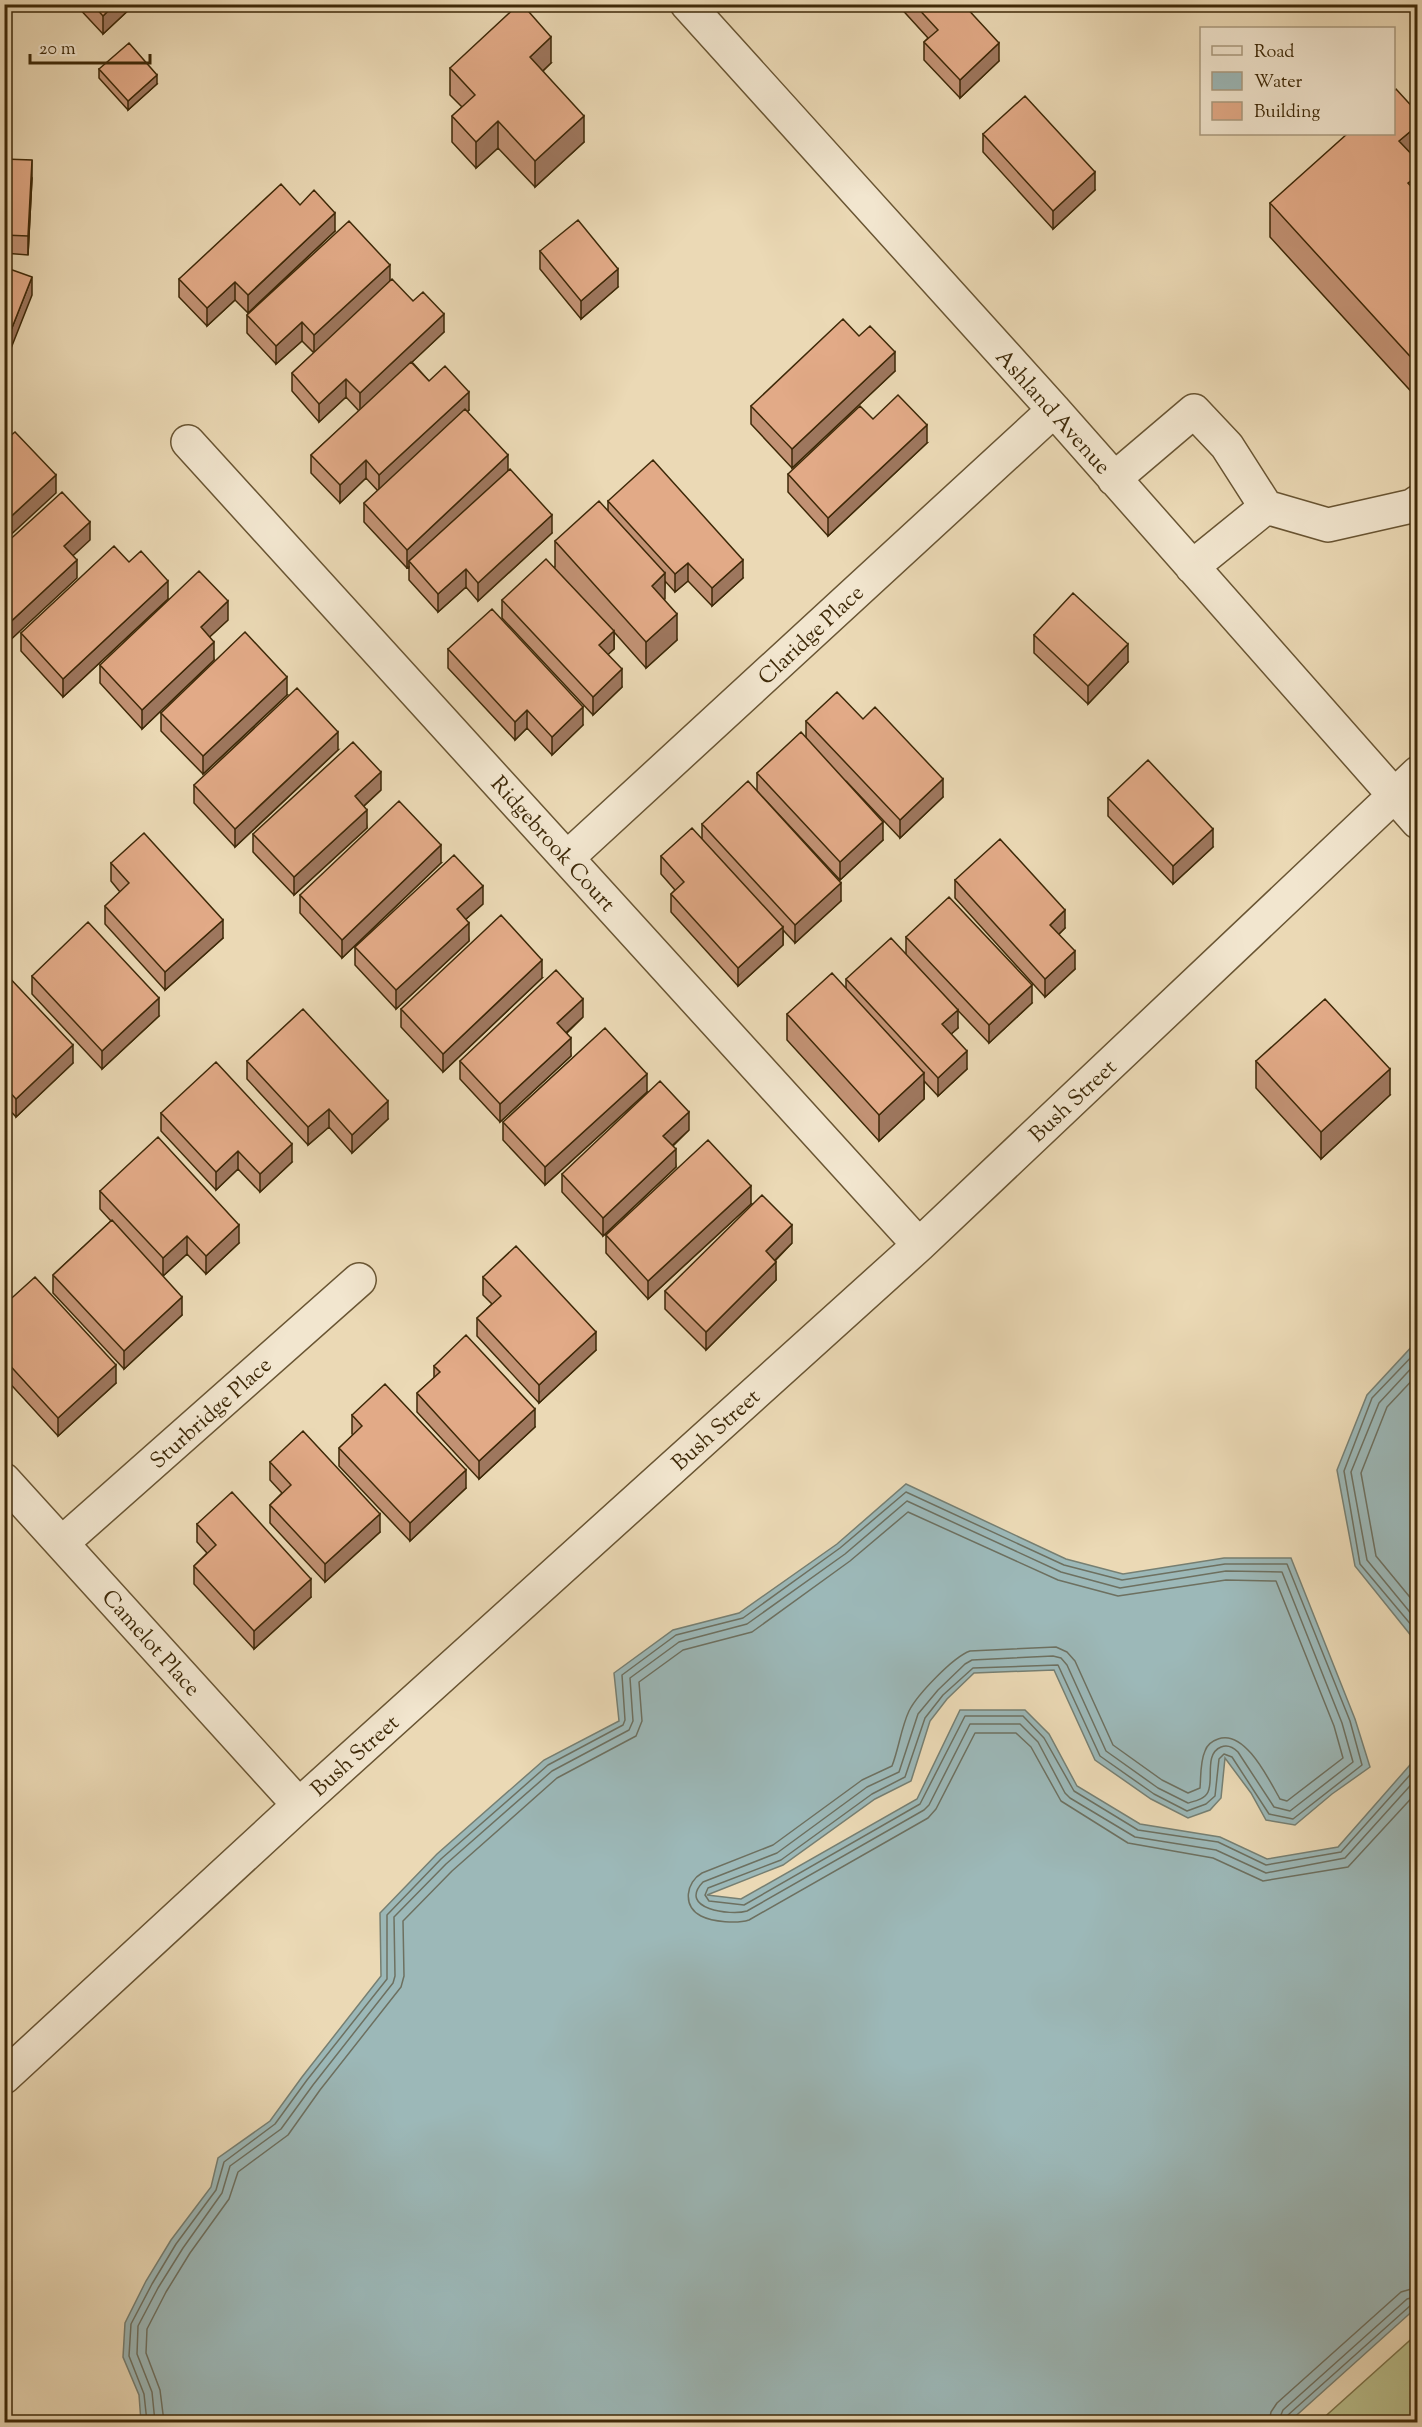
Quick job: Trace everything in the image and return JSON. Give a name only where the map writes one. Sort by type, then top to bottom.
[{"type":"street","name":"Ashland Avenue","points":[[687,4],[1054,410],[1418,822]]},
{"type":"street","name":"Claridge Place","points":[[567,858],[1054,410]]},
{"type":"street","points":[[1114,478],[1194,411],[1227,446],[1266,507],[1328,525],[1412,506],[1418,502]]},
{"type":"street","name":"Ridgebrook Court","points":[[188,442],[919,1245]]},
{"type":"street","points":[[1192,567],[1266,507]]},
{"type":"street","name":"Bush Street","points":[[4,2077],[299,1805],[919,1245],[1418,773]]},
{"type":"street","name":"Sturbridge Place","points":[[62,1543],[359,1280]]},
{"type":"street","name":"Camelot Place","points":[[4,1480],[299,1805]]},
{"type":"green space","points":[[1417,2334],[1417,2422],[1319,2422]]},
{"type":"water","points":[[1417,1341],[1417,1643],[1355,1566],[1337,1470],[1367,1395]]},
{"type":"water","points":[[906,1484],[1066,1559],[1123,1574],[1224,1558],[1291,1558],[1355,1719],[1370,1767],[1332,1794],[1295,1825],[1266,1820],[1251,1793],[1225,1758],[1221,1798],[1210,1810],[1188,1818],[1151,1799],[1095,1760],[1054,1670],[974,1673],[947,1699],[930,1721],[911,1781],[875,1799],[783,1865],[707,1895],[741,1899],[917,1799],[960,1710],[1025,1710],[1049,1734],[1077,1786],[1140,1824],[1220,1837],[1267,1859],[1338,1847],[1417,1757],[1417,2307],[1289,2422],[141,2422],[139,2395],[123,2357],[125,2323],[146,2281],[171,2240],[211,2187],[218,2158],[270,2121],[381,1976],[380,1913],[437,1854],[544,1760],[619,1721],[614,1673],[673,1630],[739,1613],[837,1544]]},
{"type":"building","points":[[92,4],[115,4],[103,16]]},
{"type":"building","points":[[519,4],[522,4],[551,37],[530,57],[584,116],[535,161],[498,121],[476,142],[452,116],[475,95],[450,68]]},
{"type":"building","points":[[914,4],[963,4],[999,43],[960,80],[924,42],[938,30]]},
{"type":"building","points":[[129,43],[157,75],[128,101],[99,69]]},
{"type":"building","points":[[1395,90],[1418,113],[1418,125],[1399,141],[1418,161],[1418,175],[1408,183],[1418,194],[1418,365],[1270,203],[1346,135],[1395,135]]},
{"type":"building","points":[[1025,96],[1095,172],[1053,211],[983,134]]},
{"type":"building","points":[[4,159],[32,160],[28,236],[4,235]]},
{"type":"building","points":[[281,184],[300,205],[314,190],[335,213],[248,295],[235,282],[207,308],[179,279]]},
{"type":"building","points":[[578,220],[618,269],[581,301],[540,251]]},
{"type":"building","points":[[349,221],[390,265],[314,335],[302,322],[276,346],[247,315]]},
{"type":"building","points":[[4,267],[32,277],[4,348]]},
{"type":"building","points":[[392,279],[413,301],[423,292],[444,314],[360,393],[346,379],[319,404],[292,373]]},
{"type":"building","points":[[843,319],[859,336],[870,326],[895,352],[792,449],[751,406]]},
{"type":"building","points":[[411,362],[429,381],[445,366],[469,392],[379,475],[366,460],[340,485],[311,455]]},
{"type":"building","points":[[898,395],[927,425],[828,518],[788,474],[860,406],[873,419]]},
{"type":"building","points":[[465,409],[508,455],[407,550],[364,503]]},
{"type":"building","points":[[15,432],[56,475],[4,523],[4,441]]},
{"type":"building","points":[[653,460],[743,560],[712,588],[688,563],[675,574],[608,501]]},
{"type":"building","points":[[510,469],[552,515],[478,583],[466,569],[438,594],[409,561]]},
{"type":"building","points":[[62,492],[90,522],[64,546],[77,560],[5,627],[4,545]]},
{"type":"building","points":[[599,501],[665,573],[652,586],[677,614],[646,642],[555,541]]},
{"type":"building","points":[[114,546],[129,562],[141,551],[168,581],[63,679],[21,633]]},
{"type":"building","points":[[546,559],[614,631],[599,645],[622,669],[593,697],[502,600]]},
{"type":"building","points":[[199,571],[228,601],[201,627],[214,642],[142,710],[100,665]]},
{"type":"building","points":[[1073,593],[1128,644],[1088,686],[1034,635]]},
{"type":"building","points":[[492,609],[583,707],[552,737],[527,710],[515,722],[448,649]]},
{"type":"building","points":[[245,632],[287,677],[203,756],[161,713]]},
{"type":"building","points":[[297,688],[338,732],[235,829],[194,785]]},
{"type":"building","points":[[837,692],[863,719],[875,707],[943,779],[900,820],[806,721]]},
{"type":"building","points":[[801,732],[883,822],[840,862],[757,773]]},
{"type":"building","points":[[353,742],[381,772],[355,796],[367,810],[294,877],[253,834]]},
{"type":"building","points":[[1148,760],[1213,829],[1173,866],[1108,798]]},
{"type":"building","points":[[748,781],[841,883],[795,925],[702,824]]},
{"type":"building","points":[[399,801],[441,845],[342,940],[300,895]]},
{"type":"building","points":[[692,828],[783,927],[738,968],[671,894],[684,882],[661,856]]},
{"type":"building","points":[[144,833],[223,920],[165,972],[105,906],[129,883],[111,863]]},
{"type":"building","points":[[1000,839],[1065,910],[1050,925],[1075,951],[1045,979],[955,880]]},
{"type":"building","points":[[454,855],[483,886],[457,909],[469,923],[396,990],[355,947]]},
{"type":"building","points":[[949,897],[1032,985],[989,1025],[906,937]]},
{"type":"building","points":[[501,915],[542,960],[443,1054],[401,1009]]},
{"type":"building","points":[[88,922],[159,998],[102,1051],[32,976]]},
{"type":"building","points":[[891,938],[958,1010],[942,1024],[967,1051],[938,1078],[846,979]]},
{"type":"building","points":[[556,970],[583,999],[557,1023],[571,1038],[500,1104],[460,1061]]},
{"type":"building","points":[[4,972],[73,1045],[16,1099],[4,1086]]},
{"type":"building","points":[[832,973],[924,1073],[879,1115],[787,1014]]},
{"type":"building","points":[[1325,999],[1390,1069],[1321,1132],[1256,1061]]},
{"type":"building","points":[[303,1009],[388,1101],[352,1135],[329,1109],[308,1127],[247,1061]]},
{"type":"building","points":[[605,1028],[647,1074],[545,1167],[503,1122]]},
{"type":"building","points":[[216,1062],[292,1144],[260,1174],[238,1151],[216,1172],[161,1113]]},
{"type":"building","points":[[660,1081],[689,1112],[663,1136],[676,1149],[603,1218],[562,1174]]},
{"type":"building","points":[[158,1137],[239,1225],[206,1256],[187,1236],[163,1258],[100,1191]]},
{"type":"building","points":[[708,1140],[751,1186],[648,1281],[606,1235]]},
{"type":"building","points":[[762,1195],[792,1225],[766,1251],[776,1262],[706,1332],[665,1291]]},
{"type":"building","points":[[112,1220],[182,1297],[124,1351],[53,1275]]},
{"type":"building","points":[[516,1246],[596,1332],[539,1385],[477,1318],[501,1296],[483,1277]]},
{"type":"building","points":[[35,1277],[116,1365],[58,1418],[4,1359],[4,1305]]},
{"type":"building","points":[[466,1335],[535,1409],[479,1461],[417,1393],[440,1372],[434,1366]]},
{"type":"building","points":[[385,1384],[466,1470],[410,1523],[339,1448],[362,1426],[352,1415]]},
{"type":"building","points":[[303,1431],[380,1514],[325,1564],[270,1505],[291,1485],[270,1462]]},
{"type":"building","points":[[232,1492],[311,1579],[254,1631],[194,1566],[216,1545],[197,1524]]}]
